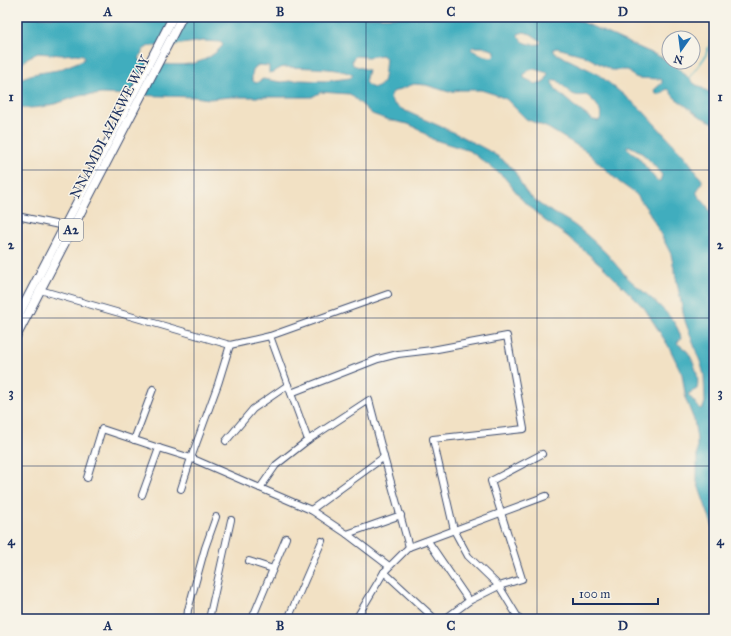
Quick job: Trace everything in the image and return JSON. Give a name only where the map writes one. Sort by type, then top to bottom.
[{"type":"highway","name":"NNAMDI AZIKWE WAY","points":[[17,335],[122,124],[173,17]]},
{"type":"highway","name":"NNAMDI AZIKWE WAY","points":[[17,318],[64,226],[182,17]]},
{"type":"street","points":[[17,216],[64,226]]},
{"type":"street","points":[[40,290],[230,345],[270,336],[388,294]]},
{"type":"street","points":[[270,336],[308,440]]},
{"type":"street","points":[[291,393],[378,359],[398,354],[432,350],[507,336],[524,429],[433,439],[454,530],[468,556],[499,586],[518,619]]},
{"type":"street","points":[[181,489],[218,384],[230,345]]},
{"type":"street","points":[[226,441],[254,409],[288,385]]},
{"type":"street","points":[[134,440],[153,389]]},
{"type":"street","points":[[260,488],[276,465],[308,440],[369,400],[409,547]]},
{"type":"street","points":[[87,478],[102,429],[191,458],[311,510],[347,534],[389,566]]},
{"type":"street","points":[[142,495],[159,448]]},
{"type":"street","points":[[445,619],[469,601],[499,586],[522,579],[491,481],[542,454]]},
{"type":"street","points":[[311,510],[384,457]]},
{"type":"street","points":[[356,619],[384,572],[409,547],[546,496]]},
{"type":"street","points":[[347,534],[400,515]]},
{"type":"street","points":[[188,619],[188,610],[205,548],[216,517]]},
{"type":"street","points":[[209,619],[231,520]]},
{"type":"street","points":[[252,619],[286,538]]},
{"type":"street","points":[[288,619],[322,541]]},
{"type":"street","points":[[428,541],[469,601]]},
{"type":"street","points":[[249,561],[273,569]]},
{"type":"street","points":[[384,572],[435,619]]},
{"type":"water","points":[[17,17],[138,17],[141,21],[147,19],[148,17],[571,17],[661,57],[661,70],[680,70],[695,84],[714,95],[714,123],[701,117],[675,98],[667,89],[661,94],[656,94],[654,90],[662,83],[662,80],[660,79],[638,78],[633,76],[628,70],[611,70],[583,55],[557,48],[553,49],[555,53],[598,74],[641,109],[687,159],[702,180],[697,194],[707,206],[714,219],[714,530],[697,482],[697,440],[694,420],[686,400],[682,374],[669,347],[645,309],[601,265],[567,236],[544,220],[524,202],[504,177],[470,151],[432,139],[419,129],[408,124],[389,120],[372,114],[350,94],[321,92],[312,97],[230,97],[209,99],[195,97],[101,94],[79,96],[42,107],[17,108],[17,80],[33,74],[58,70],[83,60],[85,57],[83,55],[76,54],[62,55],[38,53],[27,58],[17,71]],"holes":[[[524,32],[531,34],[541,41],[540,44],[530,44],[522,41],[518,34]],[[203,41],[220,42],[223,45],[214,53],[196,63],[176,65],[144,62],[139,59],[143,50],[149,46],[167,46]],[[473,47],[484,47],[495,51],[495,54],[492,57],[482,55],[471,49]],[[382,55],[386,58],[383,82],[376,88],[371,87],[365,82],[368,70],[353,65],[352,60],[356,56],[368,57]],[[259,65],[269,66],[269,73],[285,67],[330,69],[347,72],[353,75],[350,78],[327,81],[300,80],[281,82],[263,79],[256,83],[252,80],[252,73]],[[534,69],[548,73],[543,83],[536,84],[524,78],[525,73]],[[557,80],[573,94],[581,96],[586,95],[589,97],[600,110],[601,114],[599,121],[593,120],[574,106],[557,91],[552,81]],[[414,84],[426,85],[449,92],[459,90],[481,90],[494,94],[506,99],[526,119],[548,128],[586,151],[619,182],[636,194],[649,212],[671,254],[685,321],[704,375],[705,402],[703,408],[700,409],[688,394],[697,389],[698,384],[697,374],[692,359],[687,351],[677,343],[681,338],[678,329],[659,305],[628,278],[606,253],[578,228],[528,195],[515,172],[500,158],[488,150],[400,108],[394,104],[390,96],[393,92]],[[627,146],[639,151],[655,166],[662,175],[660,181],[657,181],[638,157],[627,148]]]},
{"type":"waterway","points":[[688,80],[705,57],[714,33]]}]
